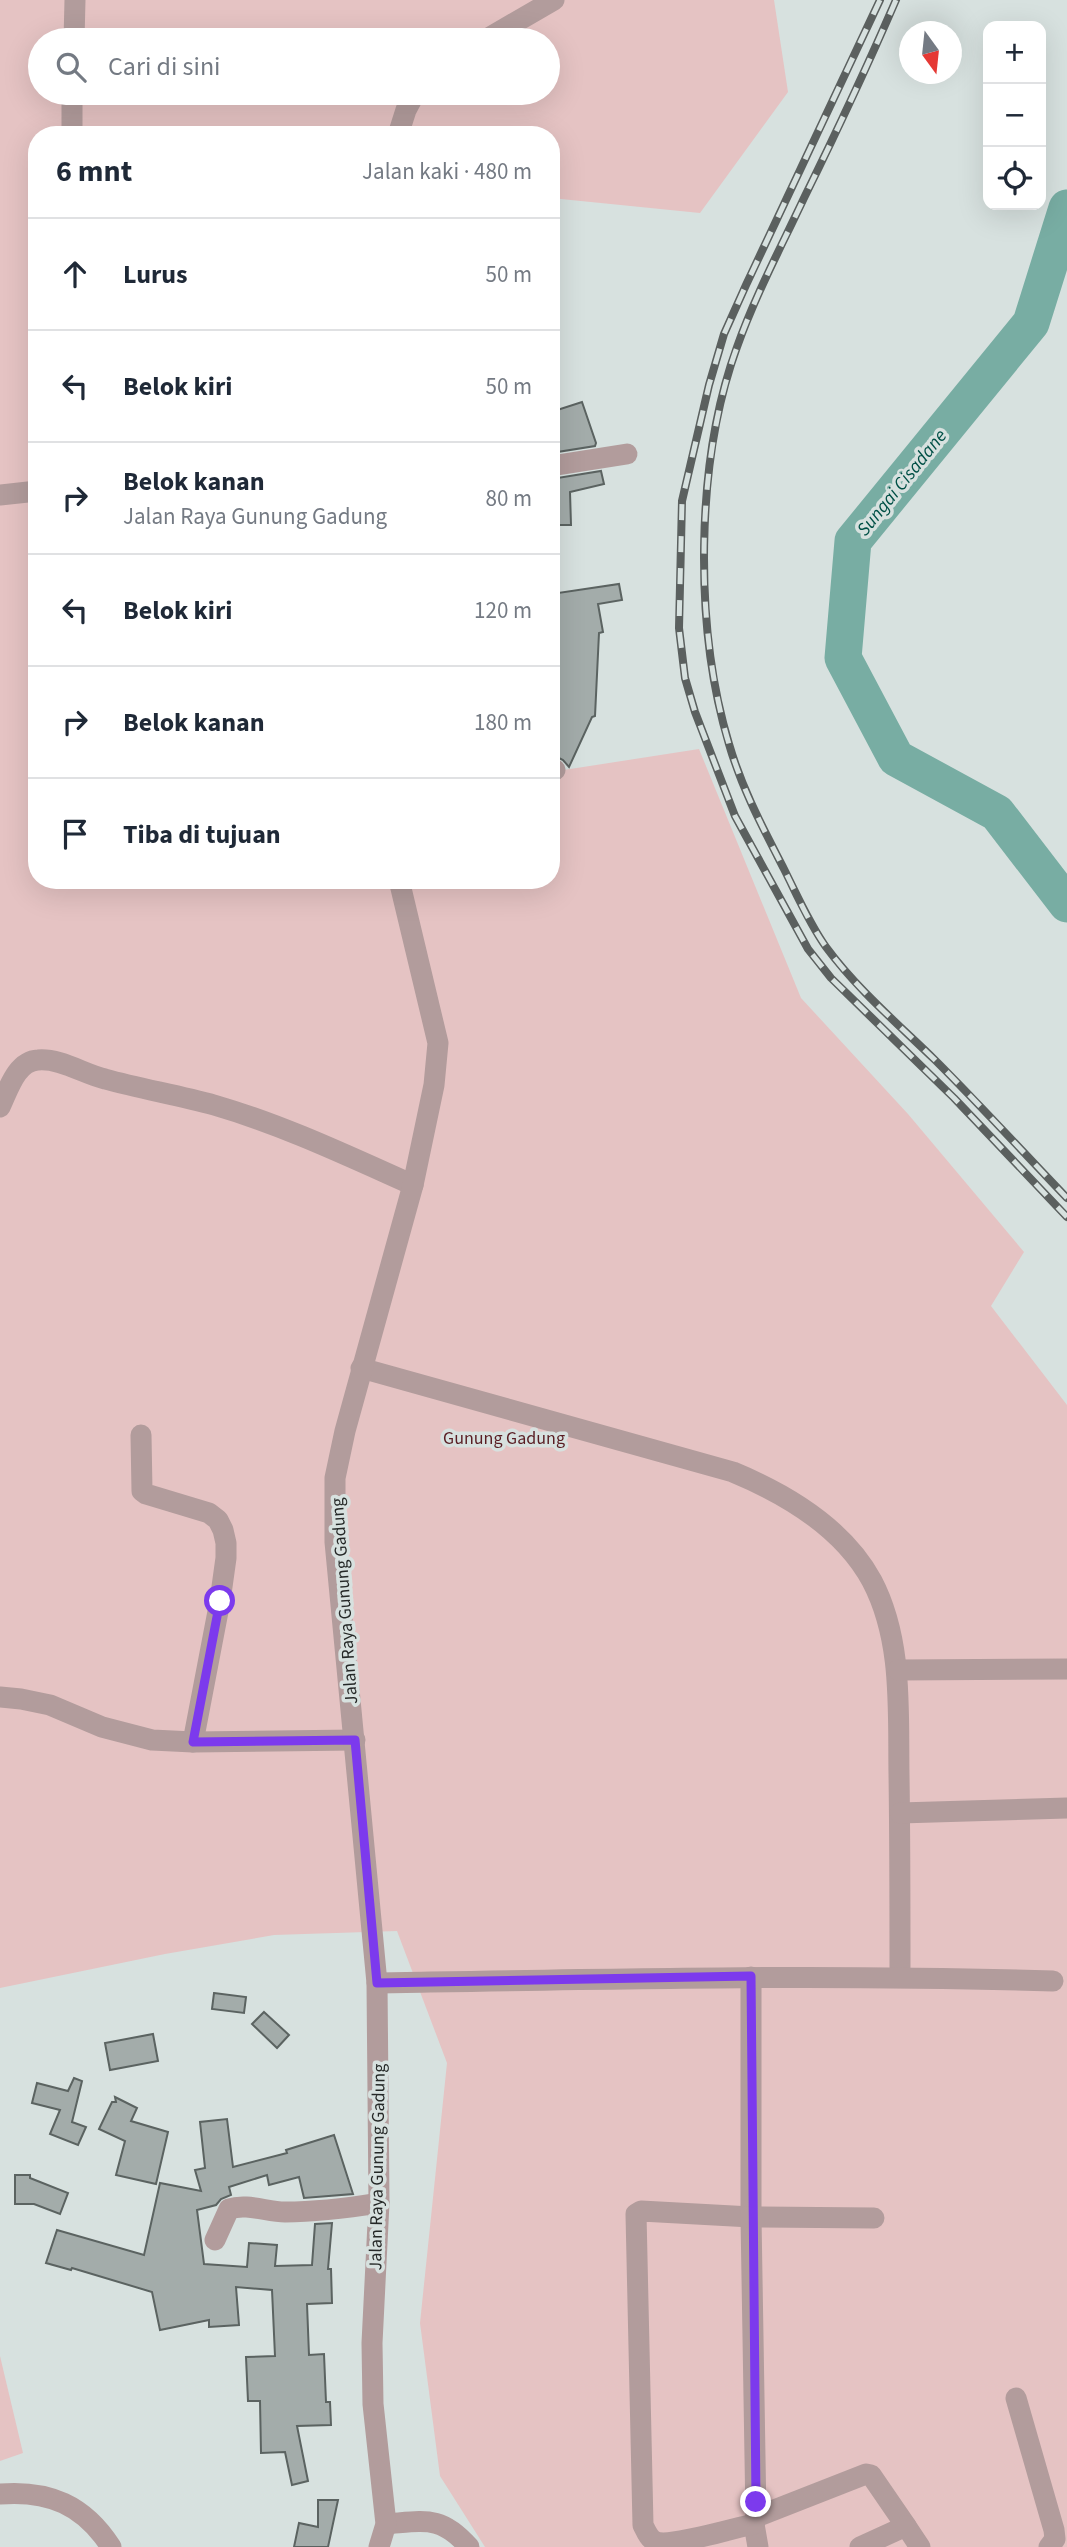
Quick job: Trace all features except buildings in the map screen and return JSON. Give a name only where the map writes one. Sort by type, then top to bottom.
[{"type":"street","points":[[74,28],[75,0]]},
{"type":"street","points":[[506,28],[554,0]]},
{"type":"street","points":[[72,105],[72,126]]},
{"type":"street","points":[[401,126],[409,105]]},
{"type":"street","points":[[560,465],[627,454]]},
{"type":"street","points":[[0,495],[28,492]]},
{"type":"street","name":"Jalan Raya Gunung Gadung","points":[[379,2547],[386,2524],[373,2404],[372,2343],[379,2203],[377,1983],[335,1542],[335,1478],[361,1368],[413,1185],[434,1085],[438,1043],[401,889]]},
{"type":"street","points":[[0,1107],[19,1070],[38,1060],[53,1062],[104,1079],[216,1106],[301,1135],[413,1185]]},
{"type":"street","points":[[361,1368],[733,1472],[785,1497],[835,1534],[855,1555],[873,1582],[884,1610],[898,1670],[900,1976]]},
{"type":"street","points":[[141,1435],[142,1491],[209,1513],[218,1520],[226,1543],[220,1601],[193,1742]]},
{"type":"street","points":[[898,1670],[1067,1669]]},
{"type":"street","points":[[1,1702],[50,1705],[128,1735],[152,1740],[355,1740]]},
{"type":"street","points":[[900,1812],[1067,1808]]},
{"type":"street","points":[[377,1983],[751,1976],[900,1976],[1053,1981]]},
{"type":"street","points":[[751,1976],[751,2217],[755,2520],[758,2547]]},
{"type":"street","points":[[215,2240],[229,2209],[238,2206],[281,2212],[337,2210],[379,2203]]},
{"type":"street","points":[[874,2218],[751,2217],[641,2211],[636,2214],[643,2525],[649,2537],[657,2543],[674,2543],[755,2520],[866,2474],[875,2479],[920,2547]]},
{"type":"street","points":[[1016,2398],[1054,2530],[1055,2539],[1049,2547]]},
{"type":"street","points":[[0,2494],[30,2493],[54,2497],[84,2516],[111,2547]]},
{"type":"street","points":[[386,2524],[431,2520],[457,2534],[469,2547]]},
{"type":"street","points":[[860,2547],[906,2526]]},
{"type":"green space","name":"Gunung Gadung","points":[[0,0],[774,0],[788,92],[700,213],[560,199],[560,126],[28,126],[28,889],[560,889],[560,771],[699,749],[801,998],[908,1114],[1024,1252],[991,1306],[1067,1405],[1067,2547],[485,2547],[440,2476],[420,2323],[447,2063],[397,1931],[274,1935],[0,1988]]},
{"type":"green space","points":[[0,2356],[23,2453],[0,2461]]},
{"type":"waterway","name":"Sungai Cisadane","points":[[1067,208],[1031,323],[853,541],[843,658],[896,758],[997,813],[1067,904]]},
{"type":"railway","points":[[880,0],[724,334],[709,385],[682,501],[679,628],[685,678],[695,712],[735,816],[808,949],[831,978],[954,1098],[1067,1217]]},
{"type":"railway","points":[[896,0],[760,290],[737,347],[723,392],[713,441],[704,545],[710,649],[718,698],[740,777],[820,938],[864,992],[952,1077],[1067,1198]]},
{"type":"route","points":[[220,1601],[193,1742],[355,1740],[377,1983],[751,1976],[751,2217],[756,2502]]}]
